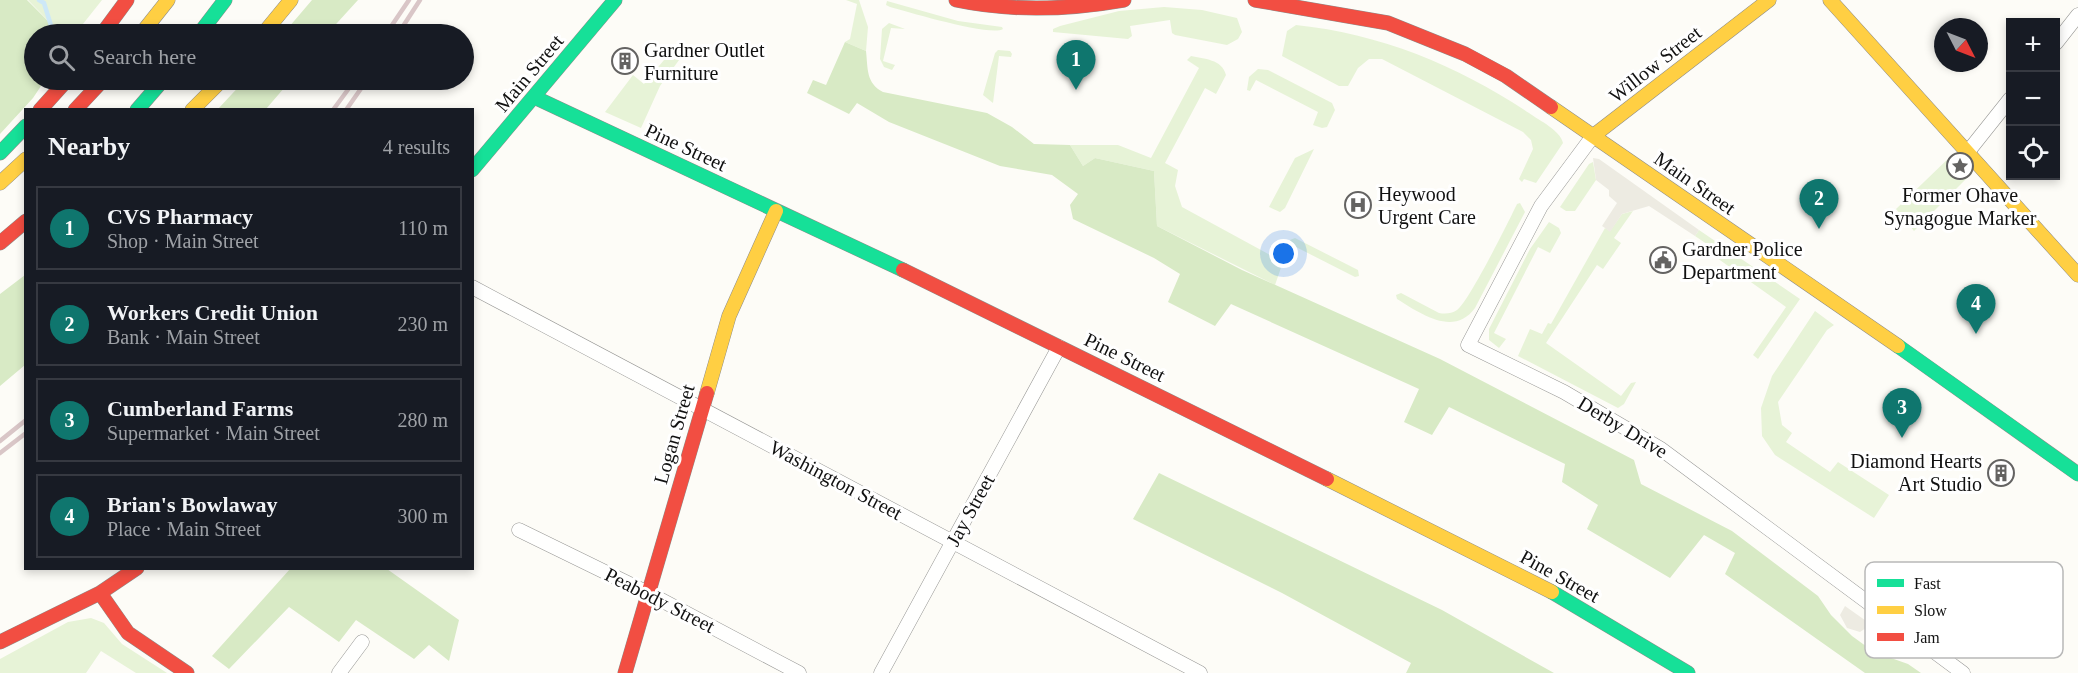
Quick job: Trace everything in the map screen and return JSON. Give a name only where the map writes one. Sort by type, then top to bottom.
[{"type":"main road","points":[[109,24],[127,0]]},
{"type":"main road","points":[[149,24],[168,0]]},
{"type":"main road","points":[[207,24],[225,0]]},
{"type":"main road","points":[[271,24],[291,0]]},
{"type":"main road","name":"Main Street","points":[[474,169],[615,0]]},
{"type":"main road","points":[[956,0],[1020,10],[1072,8],[1124,0]]},
{"type":"main road","points":[[1020,10],[1053,0]]},
{"type":"main road","name":"Main Street","points":[[1255,0],[1276,1],[1388,24],[1465,54],[1506,76],[2000,416],[2078,474]]},
{"type":"main road","name":"Willow Street","points":[[1593,136],[1769,0]]},
{"type":"main road","points":[[1830,0],[2078,275]]},
{"type":"main road","points":[[42,108],[58,90]]},
{"type":"main road","points":[[77,108],[94,90]]},
{"type":"main road","points":[[138,108],[154,90]]},
{"type":"main road","points":[[194,108],[212,90]]},
{"type":"main road","name":"Pine Street","points":[[534,97],[1059,347],[1476,553],[1561,597],[1688,673]]},
{"type":"main road","points":[[0,153],[24,128]]},
{"type":"main road","points":[[0,183],[24,161]]},
{"type":"main road","name":"Logan Street","points":[[625,673],[729,316],[776,211]]},
{"type":"main road","points":[[0,243],[24,223]]},
{"type":"main road","points":[[0,259],[20,246]]},
{"type":"main road","points":[[0,642],[100,593],[134,570]]},
{"type":"main road","points":[[100,593],[128,633],[187,673]]},
{"type":"street","points":[[2060,37],[2078,15]]},
{"type":"street","points":[[1967,153],[2006,104]]},
{"type":"street","name":"Derby Drive","points":[[1593,136],[1541,206],[1468,345],[1564,392],[1661,449],[1865,600]]},
{"type":"street","name":"Washington Street","points":[[474,288],[1200,673]]},
{"type":"street","name":"Jay Street","points":[[881,673],[1059,347]]},
{"type":"street","name":"Peabody Street","points":[[519,530],[648,592],[799,673]]},
{"type":"street","points":[[339,673],[362,642]]},
{"type":"street","name":"Derby Drive","points":[[1943,658],[1963,673]]},
{"type":"green space","points":[[0,0],[27,0],[51,24],[24,24],[24,90],[38,90],[0,134]]},
{"type":"green space","points":[[28,0],[102,0],[83,24],[51,24]]},
{"type":"green space","points":[[312,0],[358,0],[336,24],[292,24]]},
{"type":"green space","points":[[846,0],[859,0],[868,27],[866,51],[845,42],[850,39],[857,4]]},
{"type":"green space","points":[[887,1],[958,21],[1003,29],[983,30],[949,23],[890,7],[886,5]]},
{"type":"green space","points":[[1164,7],[1202,10],[1237,18],[1242,32],[1238,39],[1227,45],[1175,35],[1172,33],[1170,20],[1130,26],[1132,36],[1128,39],[1053,32],[1053,29],[1060,26],[1119,11]]},
{"type":"green space","points":[[889,23],[905,29],[891,28],[883,61],[895,65],[892,70],[884,67],[880,59],[882,29]]},
{"type":"green space","points":[[1296,25],[1328,29],[1389,44],[1447,67],[1502,96],[1544,123],[1558,134],[1563,143],[1536,183],[1524,179],[1522,182],[1519,179],[1533,149],[1531,140],[1523,132],[1382,59],[1369,59],[1358,68],[1348,86],[1339,86],[1282,56],[1287,31]]},
{"type":"green space","points":[[845,42],[866,51],[871,80],[883,92],[987,113],[1012,127],[1034,144],[1070,145],[1083,166],[1095,158],[1154,171],[1157,226],[1242,270],[1440,359],[1634,460],[1641,484],[1732,531],[1818,596],[1831,615],[1865,645],[1865,658],[1891,658],[1908,664],[1921,673],[1865,673],[1725,574],[1735,553],[1704,535],[1670,578],[1587,529],[1598,505],[1562,482],[1565,464],[1449,407],[1432,435],[1404,422],[1419,389],[1231,304],[1215,326],[1168,302],[1180,274],[1154,258],[1073,219],[1070,205],[1078,194],[1052,175],[1000,166],[889,122],[857,103],[849,114],[807,93],[813,80],[826,85]]},
{"type":"green space","points":[[674,48],[682,56],[660,86],[641,128],[605,112],[633,75],[644,84]]},
{"type":"green space","points":[[998,50],[1010,51],[1012,54],[1011,57],[999,56],[993,103],[983,95],[995,53]]},
{"type":"green space","points":[[1191,56],[1217,63],[1226,75],[1216,94],[1205,88],[1165,163],[1178,170],[1175,186],[1182,207],[1283,262],[1275,285],[1157,226],[1154,171],[1095,158],[1083,166],[1070,145],[1118,145],[1151,158],[1199,68],[1187,60]]},
{"type":"green space","points":[[1258,69],[1268,70],[1332,103],[1335,110],[1327,127],[1313,125],[1318,112],[1256,80],[1250,91],[1247,90],[1249,77]]},
{"type":"green space","points":[[236,90],[282,90],[267,108],[219,108]]},
{"type":"green space","points":[[1314,149],[1285,208],[1280,212],[1269,207],[1295,158]]},
{"type":"green space","points":[[1953,154],[1970,175],[1914,231],[1896,209]]},
{"type":"green space","points":[[1593,162],[1596,180],[1575,211],[1566,211],[1560,207],[1589,164]]},
{"type":"green space","points":[[1520,203],[1525,212],[1475,308],[1467,317],[1447,322],[1437,320],[1397,299],[1396,295],[1401,293],[1439,313],[1457,310],[1470,293],[1517,204]]},
{"type":"green space","points":[[1633,211],[1614,238],[1621,243],[1603,269],[1597,265],[1546,343],[1621,396],[1631,383],[1636,382],[1624,404],[1618,408],[1518,356],[1530,329],[1542,334],[1548,323],[1551,324],[1605,228],[1610,231],[1622,214]]},
{"type":"green space","points":[[1549,222],[1559,228],[1561,233],[1550,253],[1538,247],[1494,333],[1506,339],[1499,348],[1489,340],[1489,329],[1530,249]]},
{"type":"green space","points":[[1699,230],[1800,299],[1758,359],[1753,355],[1786,307],[1717,258],[1720,253],[1695,236]]},
{"type":"green space","points":[[1295,238],[1358,270],[1359,276],[1355,277],[1292,245],[1290,240]]},
{"type":"green space","points":[[24,276],[24,366],[0,386],[0,294]]},
{"type":"green space","points":[[1815,311],[1834,325],[1827,330],[1778,402],[1782,425],[1792,433],[1786,442],[1830,472],[1838,462],[1889,495],[1874,518],[1775,455],[1762,436],[1761,408],[1772,376]]},
{"type":"green space","points":[[1159,473],[1442,610],[1554,673],[1406,673],[1411,663],[1282,593],[1133,519]]},
{"type":"green space","points":[[289,570],[388,570],[459,620],[449,661],[429,645],[414,659],[356,620],[339,642],[289,607],[229,669],[212,656]]},
{"type":"green space","points":[[91,618],[104,623],[122,644],[167,673],[136,673],[101,651],[86,673],[0,673],[0,659],[68,622]]},
{"type":"shaded area","points":[[1593,158],[1599,159],[1699,230],[1695,236],[1649,206],[1622,214],[1610,232],[1602,226],[1617,203],[1609,196],[1609,190],[1596,180]]},
{"type":"shaded area","points":[[1845,606],[1865,620],[1865,629],[1860,632],[1847,628],[1840,615]]},
{"type":"waterway","points":[[39,0],[44,3],[51,24]]},
{"type":"railway","points":[[393,24],[409,0]]},
{"type":"railway","points":[[404,24],[420,0]]},
{"type":"railway","points":[[334,108],[348,90]]},
{"type":"railway","points":[[347,108],[360,90]]},
{"type":"railway","points":[[0,441],[24,422]]},
{"type":"railway","points":[[0,453],[24,435]]},
{"type":"traffic: fast","points":[[207,24],[225,0]]},
{"type":"traffic: fast","points":[[474,168],[615,0]]},
{"type":"traffic: fast","points":[[139,108],[154,90]]},
{"type":"traffic: fast","points":[[534,97],[903,270]]},
{"type":"traffic: fast","points":[[0,153],[24,128]]},
{"type":"traffic: fast","points":[[1898,346],[2078,474]]},
{"type":"traffic: fast","points":[[1552,592],[1688,673]]},
{"type":"traffic: slow","points":[[149,24],[168,0]]},
{"type":"traffic: slow","points":[[271,24],[291,0]]},
{"type":"traffic: slow","points":[[1593,136],[1769,0]]},
{"type":"traffic: slow","points":[[1830,0],[2078,275]]},
{"type":"traffic: slow","points":[[194,108],[212,90]]},
{"type":"traffic: slow","points":[[1551,107],[1898,346]]},
{"type":"traffic: slow","points":[[0,183],[24,161]]},
{"type":"traffic: slow","points":[[707,393],[729,316],[776,211]]},
{"type":"traffic: slow","points":[[1327,479],[1552,592]]},
{"type":"traffic: jam","points":[[109,24],[127,0]]},
{"type":"traffic: jam","points":[[956,0],[1019,8],[1061,8],[1124,0]]},
{"type":"traffic: jam","points":[[1255,0],[1388,23],[1465,54],[1506,76],[1551,107]]},
{"type":"traffic: jam","points":[[42,108],[58,90]]},
{"type":"traffic: jam","points":[[77,108],[94,90]]},
{"type":"traffic: jam","points":[[0,243],[24,223]]},
{"type":"traffic: jam","points":[[903,270],[1327,479]]},
{"type":"traffic: jam","points":[[625,673],[707,393]]},
{"type":"traffic: jam","points":[[0,642],[100,593],[134,570]]},
{"type":"traffic: jam","points":[[100,593],[128,633],[187,673]]},
{"type":"place","name":"Gardner Outlet Furniture","points":[[625,61]]},
{"type":"place","name":"CVS Pharmacy","points":[[1076,90]]},
{"type":"place","name":"Former Ohave Synagogue Marker","points":[[1960,166]]},
{"type":"place","name":"Heywood Urgent Care","points":[[1358,205]]},
{"type":"place","name":"Workers Credit Union","points":[[1819,229]]},
{"type":"place","name":"Gardner Police Department","points":[[1663,260]]},
{"type":"place","name":"Brian's Bowlaway","points":[[1976,334]]},
{"type":"place","name":"Cumberland Farms","points":[[1902,438]]},
{"type":"place","name":"Diamond Hearts Art Studio","points":[[2001,473]]}]
